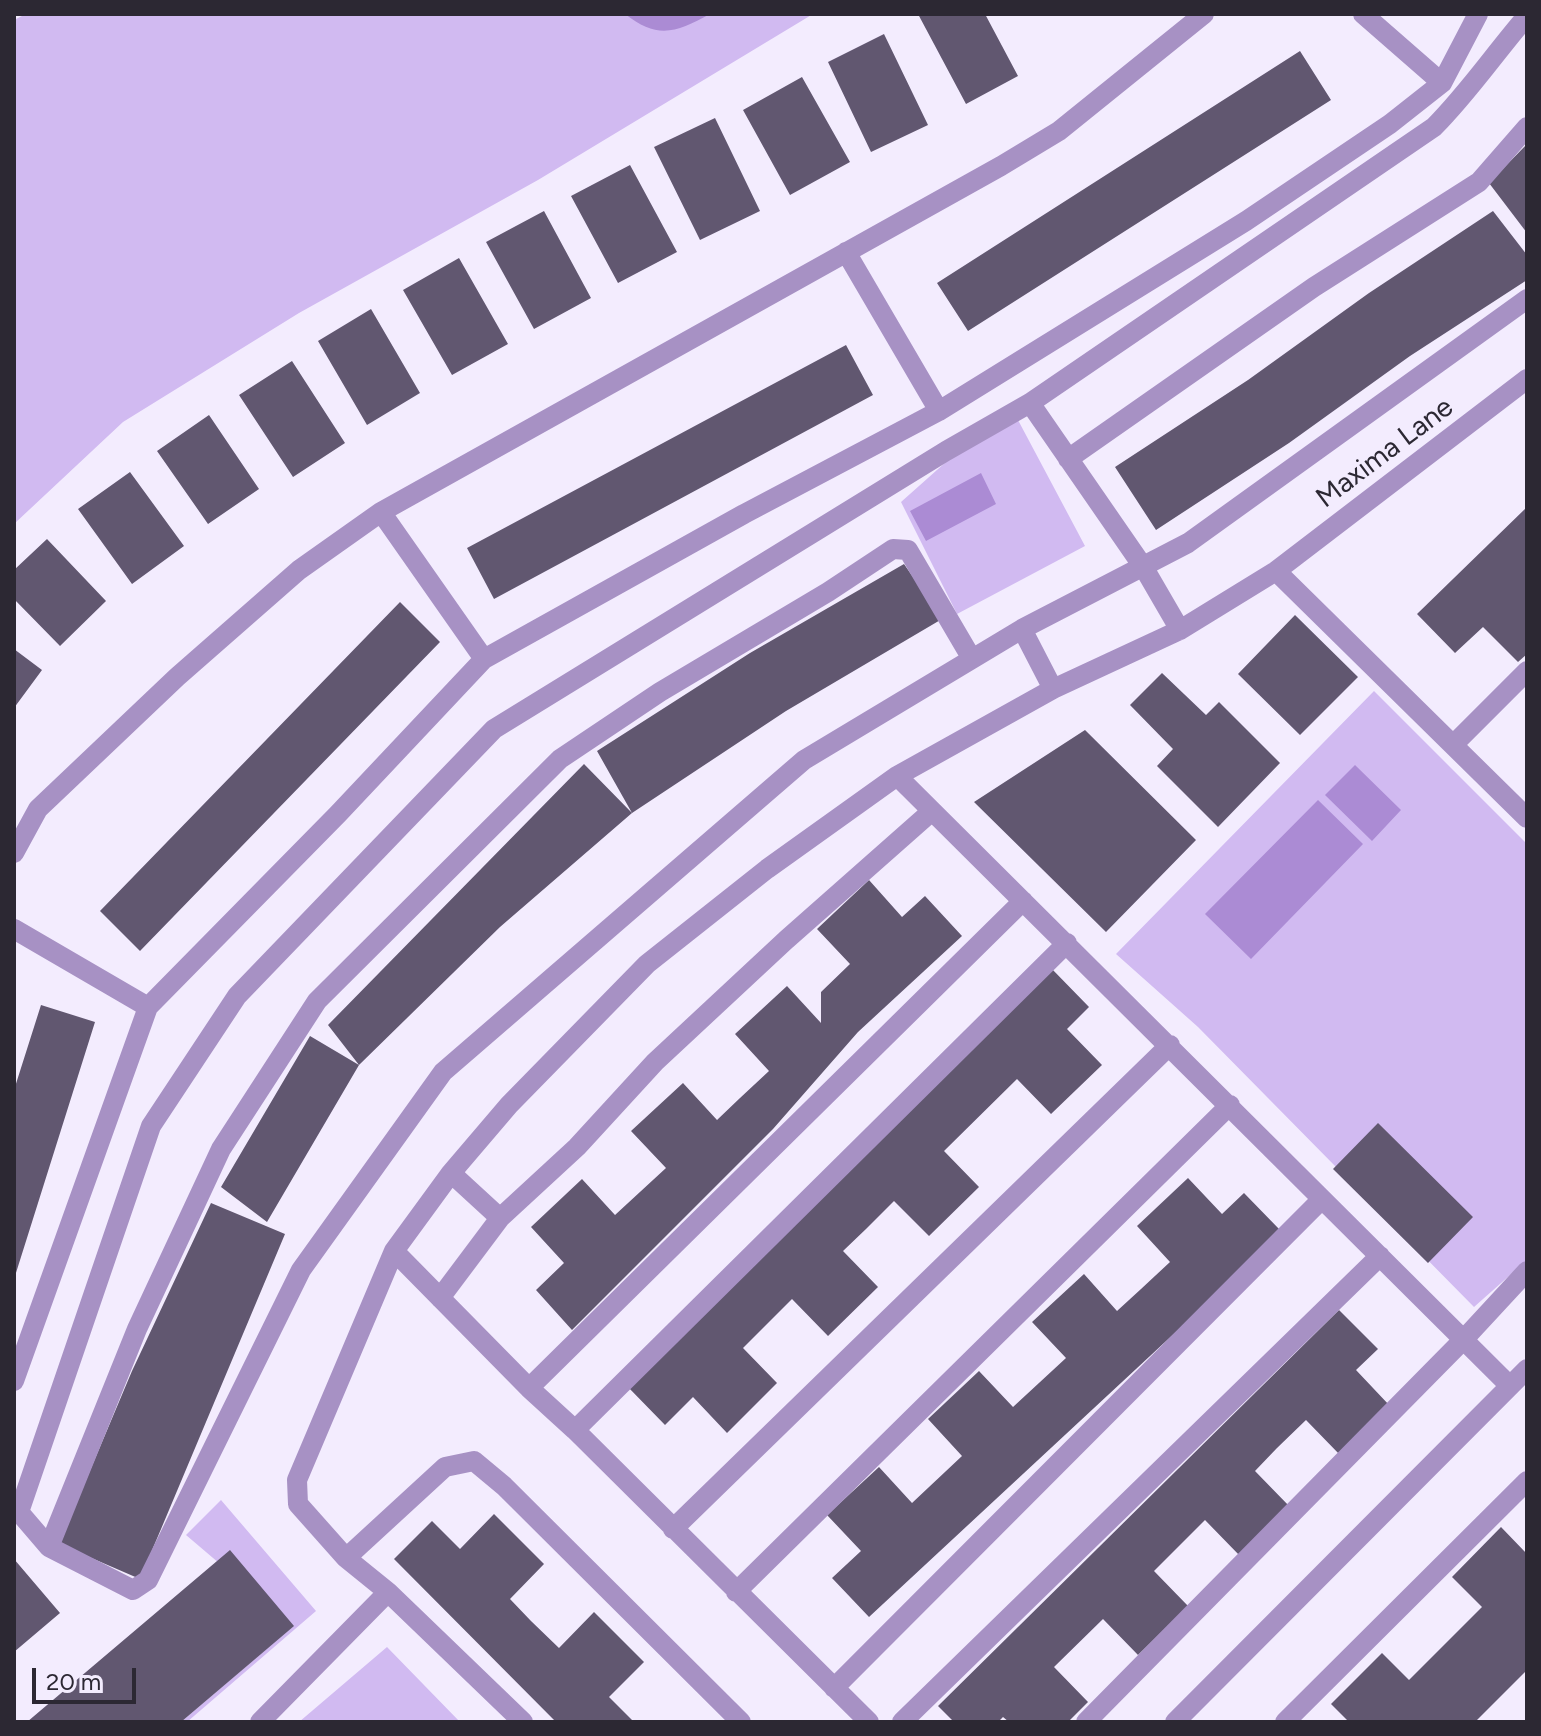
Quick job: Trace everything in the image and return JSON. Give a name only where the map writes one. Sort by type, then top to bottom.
[{"type":"street","points":[[14,853],[38,809],[177,677],[299,570],[381,512],[1059,131],[1204,14]]},
{"type":"street","points":[[1363,14],[1442,83]]},
{"type":"street","points":[[14,1381],[148,1007],[338,814],[484,659],[744,514],[939,411],[1246,221],[1390,124],[1442,83],[1478,14]]},
{"type":"street","points":[[1527,16],[1490,59],[1461,100],[1434,127],[1030,403],[946,451],[494,729],[237,996],[151,1126],[19,1512],[49,1547],[133,1590],[148,1580],[301,1270],[443,1072],[804,760],[1022,629],[1188,543],[1527,299]]},
{"type":"street","points":[[1068,459],[1314,287],[1479,182],[1527,127]]},
{"type":"street","points":[[846,252],[939,411]]},
{"type":"street","name":"Maxima Lane","points":[[523,1722],[388,1592],[346,1558],[298,1504],[297,1480],[394,1251],[451,1173],[509,1105],[647,964],[767,869],[897,776],[1053,689],[1180,630],[1276,571],[1527,379]]},
{"type":"street","points":[[1030,403],[1144,568],[1180,630]]},
{"type":"street","points":[[381,512],[484,659]]},
{"type":"street","points":[[49,1547],[137,1329],[221,1149],[317,1001],[560,759],[660,692],[828,592],[893,549],[908,550],[972,659]]},
{"type":"street","points":[[1276,571],[1526,815]]},
{"type":"street","points":[[1022,629],[1053,689]]},
{"type":"street","points":[[1453,745],[1527,671]]},
{"type":"street","points":[[897,776],[1510,1386]]},
{"type":"street","points":[[440,1298],[500,1218],[577,1147],[655,1062],[786,940],[932,811]]},
{"type":"street","points":[[529,1388],[1023,901]]},
{"type":"street","points":[[14,929],[148,1007]]},
{"type":"street","points":[[575,1430],[1067,943]]},
{"type":"street","points":[[673,1529],[1170,1045]]},
{"type":"street","points":[[736,1592],[1230,1105]]},
{"type":"street","points":[[451,1173],[500,1218]]},
{"type":"street","points":[[834,1688],[1322,1199]]},
{"type":"street","points":[[394,1251],[869,1722]]},
{"type":"street","points":[[902,1722],[1380,1256]]},
{"type":"street","points":[[1086,1722],[1465,1338],[1527,1271]]},
{"type":"street","points":[[1175,1722],[1527,1369]]},
{"type":"street","points":[[346,1558],[445,1467],[474,1461],[504,1486],[741,1722]]},
{"type":"street","points":[[1285,1722],[1527,1481]]},
{"type":"street","points":[[260,1722],[388,1592]]},
{"type":"shaded area","points":[[26,14],[813,14],[538,180],[299,313],[123,422],[14,524],[14,20]]},
{"type":"shaded area","points":[[625,14],[710,14],[677,29],[658,30],[648,28]]},
{"type":"shaded area","points":[[1010,405],[1085,546],[957,614],[901,502]]},
{"type":"shaded area","points":[[981,473],[996,504],[926,541],[910,511]]},
{"type":"shaded area","points":[[1374,691],[1527,844],[1527,1260],[1474,1307],[1198,1027],[1116,954]]},
{"type":"shaded area","points":[[1355,765],[1401,810],[1372,841],[1325,795]]},
{"type":"shaded area","points":[[1318,800],[1363,844],[1251,959],[1205,914]]},
{"type":"shaded area","points":[[221,1500],[316,1611],[187,1722],[181,1722],[293,1626],[186,1535]]},
{"type":"shaded area","points":[[387,1647],[460,1722],[299,1722]]},
{"type":"building","points":[[918,14],[985,14],[1018,76],[966,104]]},
{"type":"building","points":[[884,34],[928,125],[871,152],[828,62]]},
{"type":"building","points":[[1300,51],[1331,100],[968,331],[937,283]]},
{"type":"building","points":[[802,77],[850,162],[790,195],[743,110]]},
{"type":"building","points":[[715,118],[760,211],[700,240],[654,147]]},
{"type":"building","points":[[1527,144],[1527,233],[1489,183]]},
{"type":"building","points":[[630,165],[677,252],[618,283],[571,196]]},
{"type":"building","points":[[544,211],[591,298],[534,329],[486,242]]},
{"type":"building","points":[[1493,211],[1527,255],[1527,280],[1156,530],[1115,467],[1248,380],[1369,293]]},
{"type":"building","points":[[459,258],[508,344],[452,375],[403,290]]},
{"type":"building","points":[[371,309],[420,393],[367,425],[318,341]]},
{"type":"building","points":[[846,345],[873,395],[494,599],[467,548]]},
{"type":"building","points":[[292,361],[345,443],[293,477],[239,395]]},
{"type":"building","points":[[209,415],[259,489],[208,524],[157,451]]},
{"type":"building","points":[[130,472],[184,546],[132,584],[78,509]]},
{"type":"building","points":[[1527,507],[1527,654],[1518,662],[1483,627],[1455,653],[1417,614]]},
{"type":"building","points":[[47,539],[106,601],[60,646],[14,599],[14,570]]},
{"type":"building","points":[[904,564],[942,619],[786,711],[632,813],[597,751],[750,653]]},
{"type":"building","points":[[400,602],[440,642],[140,951],[100,911]]},
{"type":"building","points":[[1295,615],[1358,677],[1300,735],[1238,674]]},
{"type":"building","points":[[14,649],[42,670],[14,708]]},
{"type":"building","points":[[1162,673],[1206,715],[1219,702],[1280,763],[1218,827],[1157,766],[1173,749],[1130,705]]},
{"type":"building","points":[[1085,730],[1196,840],[1106,932],[974,802]]},
{"type":"building","points":[[584,764],[632,813],[500,927],[359,1065],[328,1025]]},
{"type":"building","points":[[869,880],[902,917],[925,896],[962,936],[858,1032],[773,1129],[572,1330],[536,1290],[564,1263],[531,1227],[582,1179],[615,1215],[666,1168],[631,1131],[683,1083],[717,1120],[769,1071],[735,1034],[787,986],[821,1023],[821,992],[850,964],[817,929]]},
{"type":"building","points":[[1051,968],[1089,1007],[1067,1029],[1102,1065],[1051,1114],[1017,1079],[944,1151],[979,1187],[929,1236],[894,1201],[843,1251],[878,1287],[828,1336],[792,1299],[743,1348],[777,1383],[727,1433],[693,1397],[665,1425],[627,1386]]},
{"type":"building","points":[[41,1005],[95,1022],[15,1276],[14,1090]]},
{"type":"building","points":[[310,1036],[359,1065],[267,1222],[221,1187]]},
{"type":"building","points":[[1378,1123],[1473,1217],[1428,1263],[1333,1169]]},
{"type":"building","points":[[1188,1178],[1222,1214],[1244,1193],[1279,1229],[1178,1330],[869,1617],[832,1578],[861,1551],[827,1515],[879,1467],[912,1503],[962,1456],[928,1419],[979,1371],[1013,1407],[1066,1358],[1032,1322],[1084,1274],[1117,1311],[1141,1289],[1170,1262],[1137,1226]]},
{"type":"building","points":[[211,1203],[285,1234],[140,1579],[59,1544],[132,1371]]},
{"type":"building","points":[[1339,1310],[1378,1349],[1356,1370],[1390,1406],[1340,1455],[1306,1420],[1277,1448],[1255,1471],[1290,1507],[1240,1556],[1205,1520],[1154,1571],[1188,1606],[1138,1655],[1103,1619],[1054,1667],[1088,1702],[1068,1722],[1009,1722],[1003,1717],[998,1722],[954,1722],[938,1706]]},
{"type":"building","points":[[494,1514],[544,1564],[510,1599],[531,1621],[559,1648],[594,1612],[644,1662],[609,1697],[634,1722],[556,1722],[394,1559],[432,1521],[460,1549]]},
{"type":"building","points":[[1501,1527],[1527,1554],[1527,1670],[1475,1722],[1349,1722],[1331,1704],[1382,1653],[1409,1680],[1482,1607],[1452,1577]]},
{"type":"building","points":[[230,1550],[294,1626],[181,1722],[27,1722]]},
{"type":"building","points":[[14,1559],[60,1613],[14,1652]]}]
